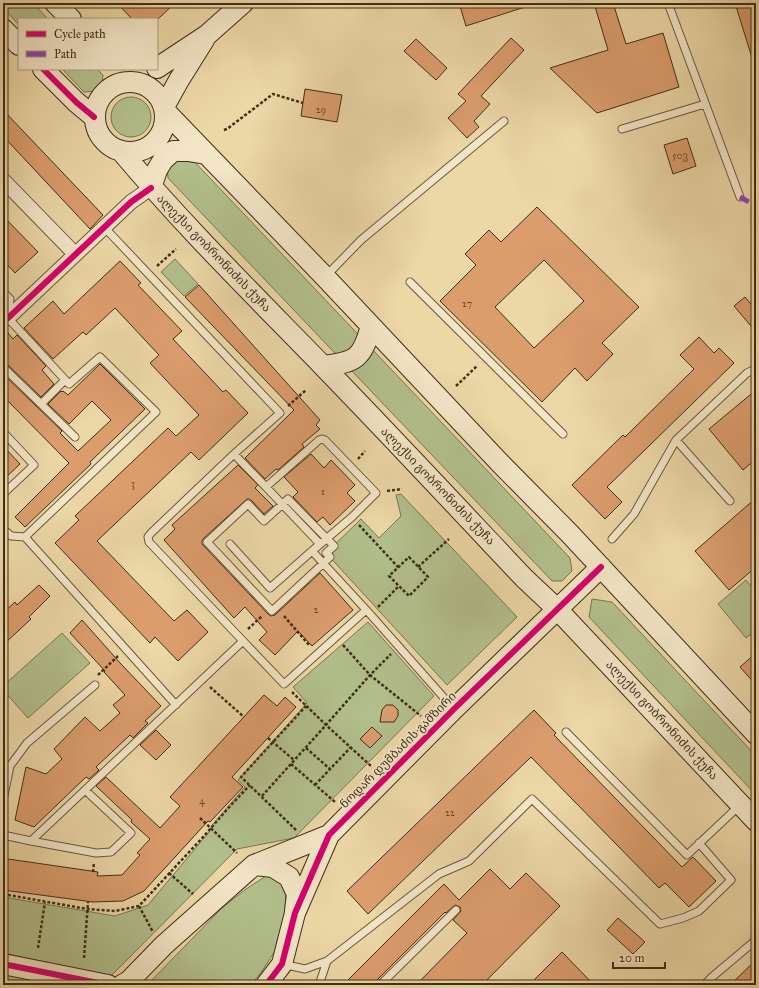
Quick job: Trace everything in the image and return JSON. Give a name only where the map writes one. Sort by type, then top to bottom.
[{"type":"main road","points":[[55,3],[70,18]]},
{"type":"main road","points":[[158,68],[207,35],[243,3]]},
{"type":"main road","points":[[3,29],[18,44]]},
{"type":"main road","points":[[154,70],[111,87],[102,95],[96,105],[94,117],[96,127],[99,135],[112,148],[120,151],[135,152],[148,148],[159,138],[165,125],[165,109],[179,80],[207,35]]},
{"type":"main road","points":[[44,70],[76,102],[94,117]]},
{"type":"main road","points":[[131,78],[155,91],[165,109],[206,154],[325,277],[756,734]]},
{"type":"main road","points":[[151,188],[157,170],[163,160],[173,150],[206,154]]},
{"type":"main road","name":"ალექსი გობრონიძის ქუჩა","points":[[120,151],[151,188],[324,366],[524,578],[557,609],[756,820]]},
{"type":"main road","points":[[324,366],[342,364],[352,360],[361,352],[367,341],[371,326]]},
{"type":"main road","name":"ნოდარ დუმბაძის გამზირი","points":[[266,985],[282,964],[295,913],[329,835],[454,709],[600,567]]},
{"type":"main road","name":"ნოდარ დუმბაძის გამზირი","points":[[127,984],[164,945],[254,865],[329,835]]},
{"type":"main road","points":[[254,865],[273,866],[289,877],[296,894],[295,913]]},
{"type":"main road","points":[[3,964],[77,982],[108,985]]},
{"type":"street","points":[[3,180],[75,254]]},
{"type":"street","points":[[5,319],[131,202],[151,188]]},
{"type":"lane","points":[[668,3],[740,197]]},
{"type":"lane","points":[[622,129],[705,104]]},
{"type":"lane","points":[[325,277],[362,240],[504,121]]},
{"type":"lane","points":[[104,227],[280,412],[151,533],[148,538],[149,542],[284,684],[336,637],[368,612]]},
{"type":"lane","points":[[410,282],[563,434]]},
{"type":"lane","points":[[3,292],[10,299],[5,319],[69,384],[100,357],[156,412],[25,537]]},
{"type":"lane","points":[[3,367],[75,437]]},
{"type":"lane","points":[[612,539],[634,514],[676,440],[747,373],[751,370],[756,370]]},
{"type":"lane","points":[[41,404],[65,380]]},
{"type":"lane","points":[[3,432],[34,464],[3,494]]},
{"type":"lane","points":[[230,544],[270,588],[352,517],[376,493],[326,440],[322,439],[319,440],[266,488]]},
{"type":"lane","points":[[676,440],[730,501]]},
{"type":"lane","points":[[234,454],[320,544]]},
{"type":"lane","points":[[288,499],[334,546],[326,553],[330,557],[273,608],[207,542],[248,504],[264,521],[282,504],[288,499]]},
{"type":"lane","points":[[3,529],[11,536],[25,537],[176,705]]},
{"type":"lane","points":[[312,551],[454,709]]},
{"type":"lane","points":[[31,841],[176,705],[241,640]]},
{"type":"lane","points":[[3,800],[6,765],[27,743],[95,685]]},
{"type":"lane","points":[[566,732],[687,855],[740,804]]},
{"type":"lane","points":[[3,835],[96,853],[111,852],[131,833],[85,790]]},
{"type":"lane","points":[[282,964],[305,969],[327,961],[439,874],[469,861],[532,799],[660,924],[684,918],[699,911],[731,880],[699,843]]},
{"type":"lane","points":[[380,985],[456,910]]},
{"type":"lane","points":[[704,985],[756,940]]},
{"type":"lane","points":[[319,985],[327,961]]},
{"type":"path","points":[[224,130],[273,94],[303,103]]},
{"type":"path","points":[[148,274],[176,249]]},
{"type":"path","points":[[456,386],[481,362]]},
{"type":"path","points":[[280,412],[306,390]]},
{"type":"path","points":[[360,456],[365,451]]},
{"type":"path","points":[[352,517],[398,567]]},
{"type":"path","points":[[418,567],[449,539]]},
{"type":"path","points":[[409,557],[428,577],[408,596],[389,576],[398,567],[409,557]]},
{"type":"path","points":[[368,612],[399,586]]},
{"type":"path","points":[[241,640],[273,608],[317,654]]},
{"type":"path","points":[[336,637],[370,675],[421,716]]},
{"type":"path","points":[[262,796],[370,675],[398,646]]},
{"type":"path","points":[[95,685],[96,677],[125,649]]},
{"type":"path","points":[[202,680],[244,717]]},
{"type":"path","points":[[284,684],[371,766]]},
{"type":"path","points":[[297,830],[241,777],[306,706]]},
{"type":"path","points":[[268,738],[294,760]]},
{"type":"path","points":[[315,785],[351,747]]},
{"type":"path","points":[[306,748],[330,769]]},
{"type":"path","points":[[291,764],[335,802]]},
{"type":"path","points":[[3,894],[87,909],[115,911],[138,906],[250,785]]},
{"type":"path","points":[[200,818],[237,853]]},
{"type":"path","points":[[169,874],[195,896]]},
{"type":"path","points":[[38,948],[45,902]]},
{"type":"path","points":[[84,958],[88,902]]},
{"type":"path","points":[[138,906],[156,936]]},
{"type":"green space","points":[[3,3],[33,3],[47,18],[18,18],[18,24],[3,8]]},
{"type":"green space","points":[[63,70],[98,70],[103,75],[102,84],[96,91],[84,92]]},
{"type":"green space","points":[[135,97],[142,100],[148,106],[151,117],[150,125],[142,134],[135,137],[127,137],[120,134],[112,125],[111,113],[114,106],[123,98]]},
{"type":"green space","points":[[190,157],[570,558],[572,571],[562,581],[552,581],[168,178],[167,167],[171,158]]},
{"type":"green space","points":[[175,259],[198,284],[184,296],[161,272]]},
{"type":"green space","points":[[401,494],[517,617],[447,685],[326,553],[361,519],[379,538],[401,516],[396,495]]},
{"type":"green space","points":[[746,580],[756,592],[756,630],[746,638],[718,604]]},
{"type":"green space","points":[[592,599],[612,602],[756,756],[756,795],[589,617]]},
{"type":"green space","points":[[368,622],[434,696],[294,838],[237,849],[111,976],[3,953],[3,897],[115,916],[148,905],[209,832],[213,824],[245,787],[238,780],[307,703],[293,687]]},
{"type":"green space","points":[[62,633],[90,663],[28,718],[3,690],[3,686]]},
{"type":"green space","points":[[266,876],[276,877],[286,888],[285,912],[277,948],[251,985],[147,985],[222,908],[246,889]]},
{"type":"green space","points":[[3,973],[60,985],[3,985]]},
{"type":"building","points":[[117,3],[175,3],[158,19],[131,18]]},
{"type":"building","points":[[459,3],[472,3],[474,8],[491,3],[528,3],[528,6],[466,26]]},
{"type":"building","points":[[594,3],[613,3],[626,44],[663,33],[679,87],[597,113],[550,68],[608,50]]},
{"type":"building","points":[[735,3],[756,3],[756,61],[753,61]]},
{"type":"building","points":[[511,38],[524,50],[481,96],[490,104],[474,121],[479,127],[467,138],[448,118],[466,101],[458,94]]},
{"type":"building","points":[[416,39],[447,68],[436,80],[404,51]]},
{"type":"building","points":[[305,89],[342,95],[337,122],[301,116]]},
{"type":"building","points":[[3,110],[103,215],[90,229],[3,136]]},
{"type":"building","points":[[687,138],[696,166],[673,174],[664,145]]},
{"type":"building","points":[[537,207],[639,307],[602,343],[613,354],[587,381],[575,368],[542,402],[440,301],[476,265],[465,254],[489,230],[501,242]],"holes":[[[544,260],[584,301],[534,348],[495,307]]]},
{"type":"building","points":[[3,216],[38,252],[15,273],[3,260]]},
{"type":"building","points":[[120,261],[141,283],[138,285],[182,331],[173,339],[223,392],[226,390],[248,413],[199,460],[191,452],[97,541],[174,621],[187,610],[208,632],[178,661],[155,637],[150,643],[55,543],[79,520],[75,516],[168,428],[176,436],[199,415],[150,363],[159,355],[115,308],[86,335],[83,332],[53,359],[24,328],[53,301],[64,314]]},
{"type":"building","points":[[199,285],[320,420],[316,425],[320,429],[302,444],[304,447],[278,470],[276,469],[265,479],[245,458],[294,410],[185,297]]},
{"type":"building","points":[[745,297],[756,310],[756,332],[734,306]]},
{"type":"building","points":[[3,327],[13,339],[17,335],[46,366],[42,370],[54,384],[41,397],[6,363],[3,362]]},
{"type":"building","points":[[699,337],[714,353],[719,348],[734,363],[607,487],[622,502],[605,519],[572,485],[623,435],[625,437],[694,369],[680,355]]},
{"type":"building","points":[[100,364],[145,409],[90,462],[91,464],[25,527],[15,517],[69,463],[3,396],[3,374],[62,431],[60,433],[78,451],[111,420],[92,401],[69,424],[48,404],[61,391],[68,395]]},
{"type":"building","points":[[756,390],[756,459],[743,470],[709,429]]},
{"type":"building","points":[[3,446],[20,464],[3,480]]},
{"type":"building","points":[[311,454],[324,468],[331,460],[355,485],[347,493],[355,501],[330,525],[323,517],[317,522],[293,497],[298,492],[284,477]]},
{"type":"building","points":[[238,465],[258,485],[255,488],[273,506],[264,514],[252,501],[247,499],[204,538],[202,544],[271,616],[275,615],[320,573],[353,610],[312,646],[298,631],[275,655],[259,640],[267,632],[245,607],[234,618],[164,540],[175,529],[172,525]]},
{"type":"building","points":[[756,498],[756,567],[729,590],[695,551]]},
{"type":"building","points":[[39,585],[50,596],[29,617],[31,619],[3,645],[3,613],[15,602],[17,605]]},
{"type":"building","points":[[82,620],[161,706],[145,721],[148,723],[133,738],[130,735],[96,767],[99,770],[89,779],[86,777],[34,827],[15,820],[26,767],[46,774],[62,759],[54,749],[85,717],[100,731],[120,713],[113,705],[125,695],[70,633]]},
{"type":"building","points":[[756,653],[756,685],[740,667]]},
{"type":"building","points":[[264,695],[277,706],[285,697],[296,707],[232,777],[243,787],[210,822],[208,821],[144,891],[123,901],[93,902],[3,890],[8,859],[98,872],[97,876],[122,875],[140,855],[137,853],[150,839],[96,786],[106,777],[160,828],[180,806],[170,797]]},
{"type":"building","points":[[386,705],[393,705],[398,710],[398,716],[394,722],[380,722],[382,710]]},
{"type":"building","points":[[534,710],[556,733],[554,735],[682,867],[693,857],[716,881],[689,907],[665,883],[659,888],[531,757],[368,914],[347,891]]},
{"type":"building","points":[[372,727],[382,736],[370,748],[360,739]]},
{"type":"building","points":[[156,730],[171,745],[156,760],[140,745]]},
{"type":"building","points":[[490,869],[510,889],[526,873],[560,906],[482,985],[416,985],[467,933],[453,920],[461,911],[460,907],[455,905],[446,913],[445,912],[372,985],[343,985],[444,884],[459,900]]},
{"type":"building","points":[[618,918],[645,942],[633,954],[607,930]]},
{"type":"building","points":[[562,952],[594,985],[529,985]]},
{"type":"building","points":[[756,960],[756,985],[730,985]]},
{"type":"marked path","points":[[740,197],[756,206]]},
{"type":"cycle path","points":[[44,70],[76,102],[94,117]]},
{"type":"cycle path","points":[[8,318],[131,202],[151,188]]},
{"type":"cycle path","points":[[266,985],[282,964],[295,913],[329,835],[454,709],[601,567]]},
{"type":"cycle path","points":[[3,964],[108,985]]}]
